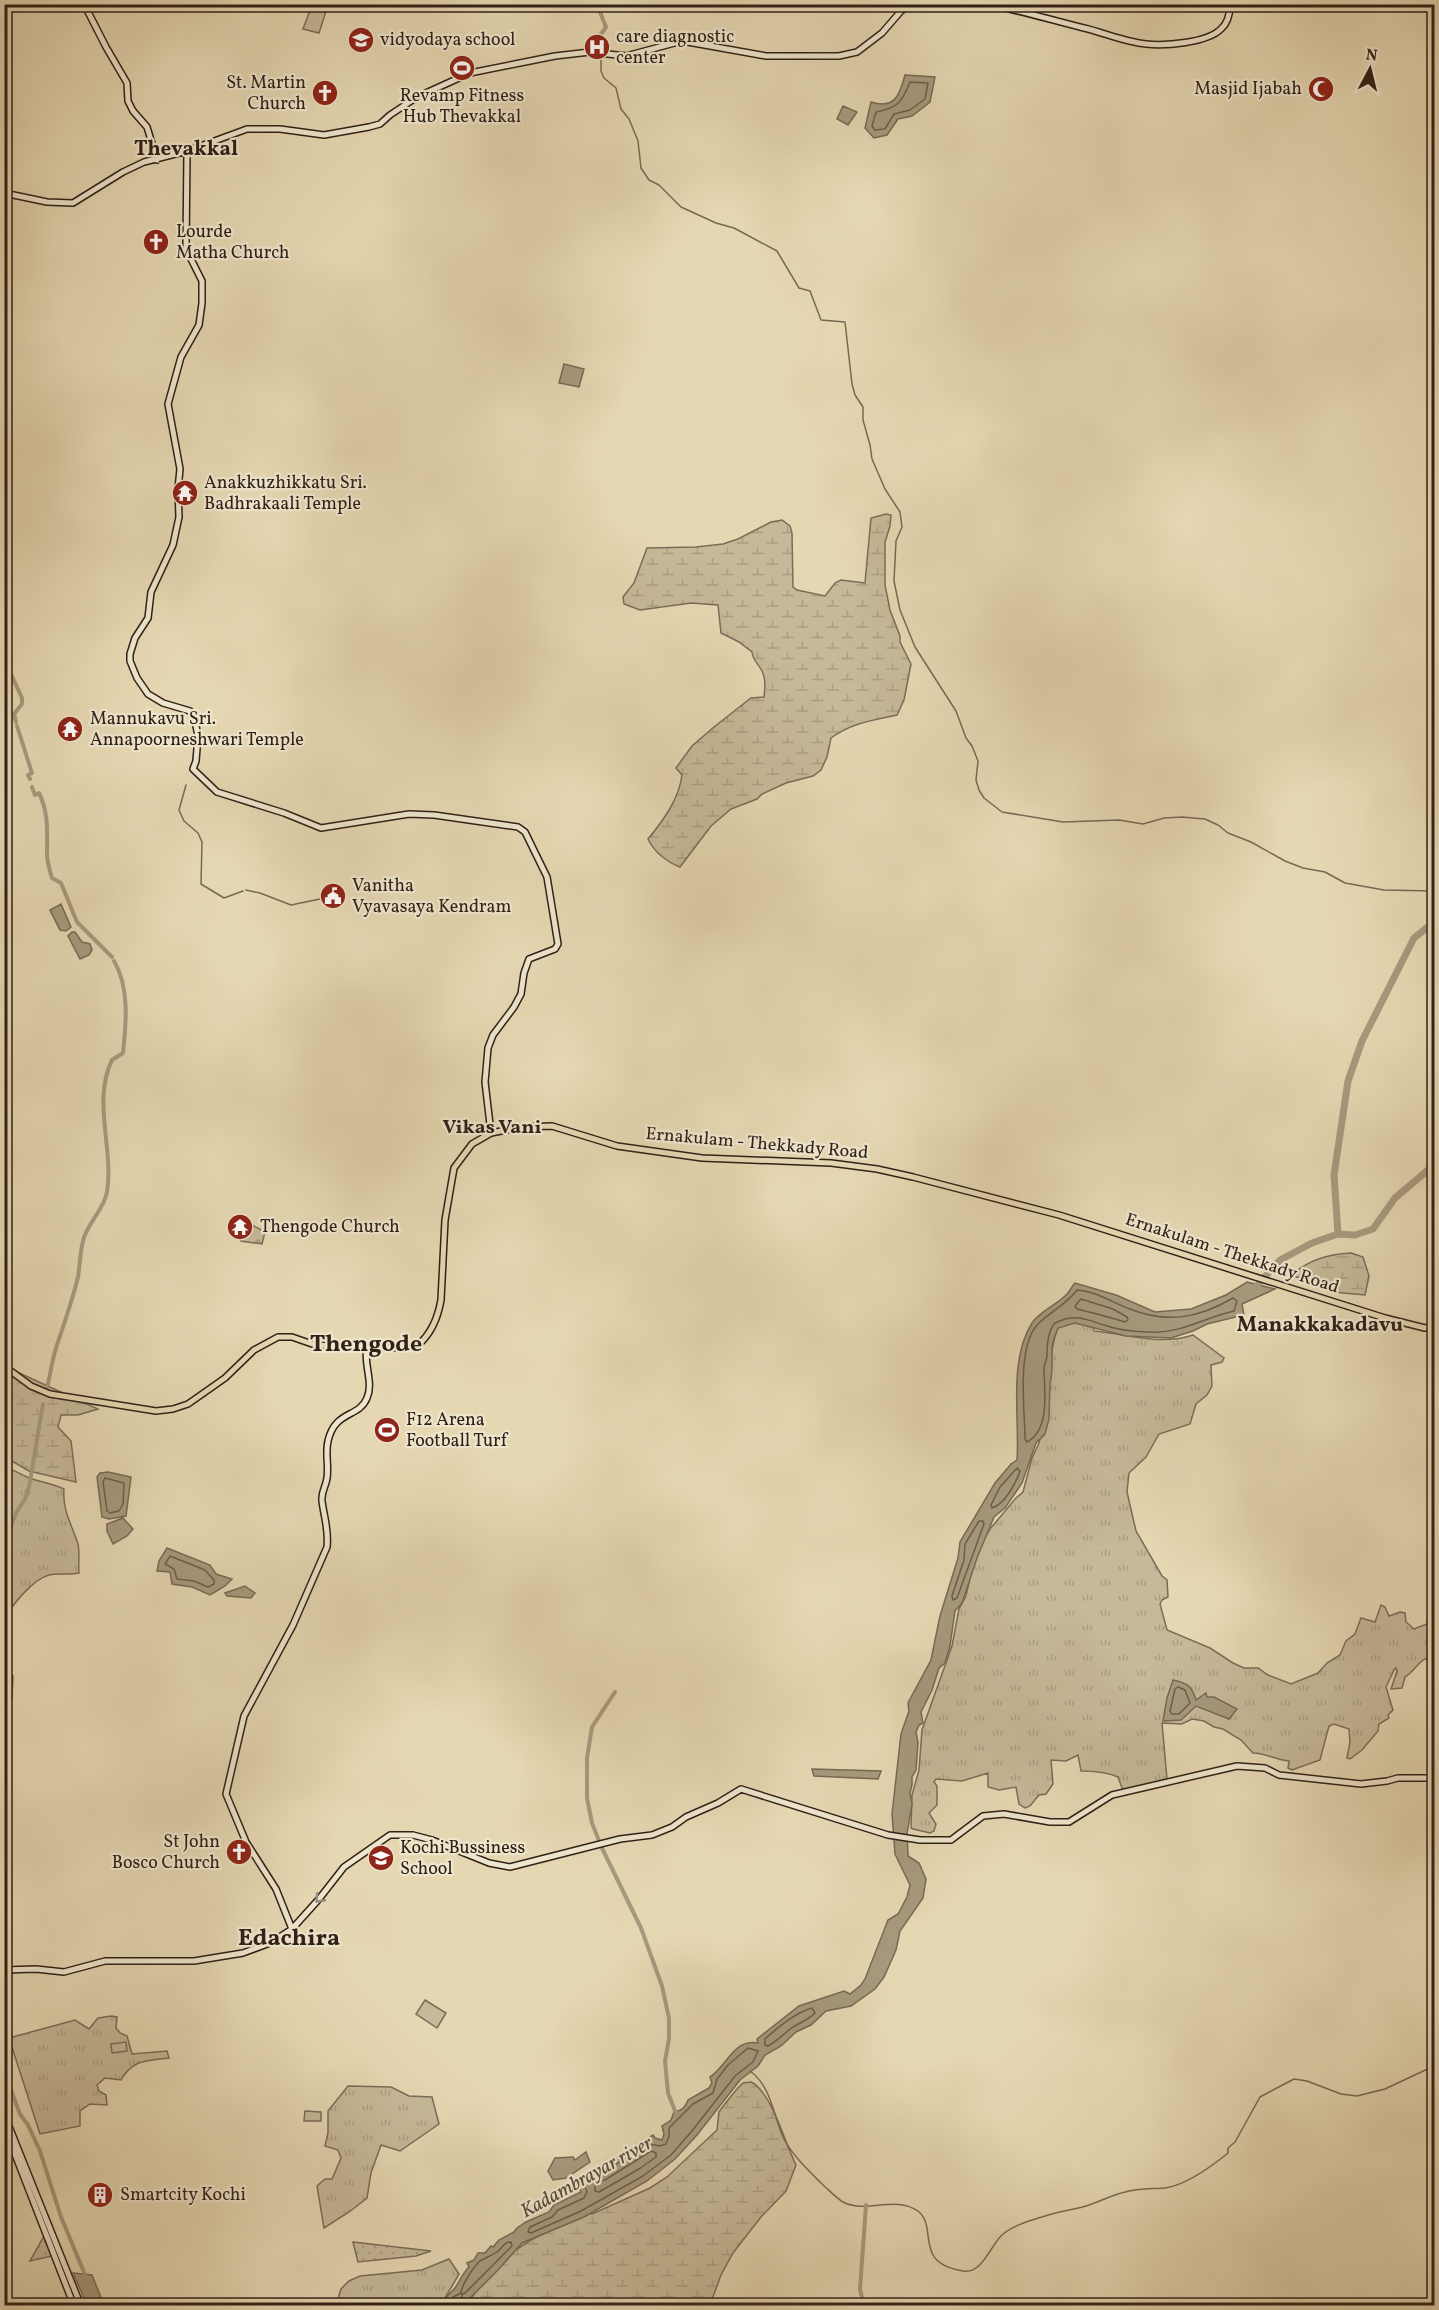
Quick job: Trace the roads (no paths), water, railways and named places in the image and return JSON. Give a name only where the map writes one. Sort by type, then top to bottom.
[{"type":"main road","points":[[84,4],[95,28],[128,83],[128,101],[132,111],[147,127],[157,160]]},
{"type":"main road","points":[[4,193],[47,202],[73,203],[123,172],[144,162],[186,151],[247,129],[280,129],[324,135],[369,127],[380,124],[417,97],[470,73],[555,56],[590,52],[626,56],[682,41],[766,57],[839,56],[857,52],[882,33],[901,11],[911,4]]},
{"type":"main road","points":[[986,4],[1118,38],[1144,44],[1162,45],[1208,38],[1221,29],[1230,16],[1230,4]]},
{"type":"main road","points":[[186,151],[186,249],[202,280],[202,303],[199,325],[181,357],[168,404],[180,469],[178,489],[180,517],[173,545],[152,592],[148,618],[135,638],[130,662],[148,694],[163,703],[190,711],[194,716],[198,736],[193,769],[217,792],[284,813],[321,828],[339,827],[384,817],[423,814],[518,827],[525,832],[547,877],[558,944],[555,950],[529,959],[520,994],[489,1043],[485,1082],[491,1132]]},
{"type":"main road","name":"Ernakulam - Thekkady Road","points":[[4,1366],[31,1386],[50,1394],[156,1410],[188,1404],[225,1378],[254,1350],[278,1337],[292,1337],[315,1345],[409,1347],[420,1344],[429,1332],[441,1300],[445,1220],[454,1168],[472,1144],[491,1132],[522,1127],[552,1126],[617,1146],[702,1158],[831,1163],[877,1169],[1059,1215],[1385,1318],[1420,1327],[1434,1325]]},
{"type":"main road","points":[[292,1929],[276,1889],[246,1842],[226,1794],[244,1716],[293,1625],[327,1547],[328,1536],[322,1490],[327,1482],[327,1444],[331,1431],[339,1420],[363,1405],[368,1397],[370,1386],[367,1347]]},
{"type":"main road","points":[[4,1970],[36,1969],[64,1972],[105,1961],[194,1961],[243,1953],[270,1943],[292,1929],[344,1867],[392,1835],[413,1835],[432,1840],[489,1863],[510,1867],[600,1844],[652,1835],[671,1828],[686,1817],[718,1803],[741,1789],[888,1835],[920,1840],[951,1840],[983,1816],[1004,1814],[1069,1822],[1112,1795],[1237,1766],[1265,1768],[1279,1775],[1361,1784],[1398,1778],[1434,1779]]},
{"type":"main road","points":[[4,2114],[81,2306]]},
{"type":"main road","points":[[4,2126],[74,2306]]},
{"type":"water","points":[[905,75],[935,77],[930,102],[912,116],[898,119],[887,135],[874,138],[865,128],[871,102],[886,104],[895,99]]},
{"type":"water","points":[[843,106],[857,112],[848,125],[837,119]]},
{"type":"water","points":[[564,364],[584,369],[579,387],[559,383]]},
{"type":"water","points":[[61,904],[71,927],[66,931],[60,930],[50,910]]},
{"type":"water","points":[[75,932],[82,942],[90,944],[92,950],[89,955],[80,959],[68,936]]},
{"type":"water","points":[[1247,1282],[1275,1289],[1242,1304],[1244,1315],[1207,1324],[1171,1338],[1126,1336],[1075,1323],[1058,1328],[1052,1346],[1049,1419],[1045,1434],[1036,1443],[1022,1483],[1005,1508],[994,1517],[962,1603],[955,1611],[945,1663],[939,1668],[932,1690],[921,1712],[923,1723],[919,1725],[916,1732],[918,1743],[916,1770],[912,1777],[910,1793],[912,1804],[907,1834],[908,1856],[919,1863],[926,1879],[923,1898],[900,1931],[896,1950],[884,1977],[875,1989],[851,2006],[826,2011],[811,2025],[796,2032],[781,2046],[765,2055],[758,2066],[740,2080],[675,2159],[647,2181],[584,2217],[522,2243],[469,2299],[467,2305],[444,2305],[446,2298],[469,2267],[467,2263],[474,2260],[478,2253],[485,2253],[491,2246],[493,2247],[499,2240],[526,2222],[549,2212],[554,2205],[581,2192],[578,2187],[578,2177],[616,2158],[653,2135],[662,2140],[664,2134],[662,2126],[671,2120],[674,2112],[686,2105],[688,2100],[709,2088],[712,2083],[710,2077],[737,2049],[750,2043],[758,2043],[757,2039],[799,2006],[844,1991],[850,1994],[865,1979],[888,1920],[898,1914],[907,1897],[910,1885],[895,1854],[892,1814],[901,1734],[909,1711],[908,1703],[931,1660],[940,1616],[958,1558],[960,1542],[995,1483],[1017,1460],[1017,1372],[1020,1354],[1032,1323],[1039,1315],[1063,1298],[1075,1283],[1116,1295],[1155,1312],[1191,1309],[1226,1295]]},
{"type":"water","points":[[108,1472],[131,1477],[126,1516],[109,1519],[102,1517],[97,1477],[100,1473]]},
{"type":"water","points":[[123,1518],[133,1529],[127,1536],[113,1544],[107,1531],[107,1524]]},
{"type":"water","points":[[167,1548],[210,1565],[216,1574],[232,1579],[210,1595],[192,1587],[172,1584],[170,1572],[157,1571],[159,1561]]},
{"type":"water","points":[[245,1586],[255,1593],[251,1598],[227,1596],[225,1593]]},
{"type":"water","points":[[1173,1680],[1188,1686],[1193,1691],[1196,1700],[1206,1693],[1207,1697],[1214,1697],[1237,1709],[1229,1719],[1196,1706],[1181,1720],[1163,1721]]},
{"type":"water","points":[[812,1769],[881,1771],[878,1779],[814,1776]]},
{"type":"water","points":[[586,2152],[590,2162],[566,2178],[553,2180],[548,2171],[555,2158],[573,2157],[575,2160]]},
{"type":"water","points":[[73,2273],[92,2275],[104,2305],[87,2305]]},
{"type":"waterway","points":[[600,50],[599,37],[606,27],[600,12],[601,4]]},
{"type":"waterway","points":[[601,56],[601,71],[604,78],[616,88],[621,109],[629,119],[638,141],[641,168],[649,180],[659,185],[681,207],[716,223],[734,228],[777,251],[799,288],[810,291],[821,320],[845,322],[852,384],[855,395],[863,407],[863,420],[872,459],[885,489],[900,512],[902,527],[896,541],[894,581],[900,610],[915,647],[956,711],[966,738],[972,746],[978,761],[976,780],[984,798],[1002,812],[1063,822],[1119,820],[1143,824],[1164,818],[1205,819],[1285,861],[1303,868],[1325,872],[1345,883],[1384,890],[1434,891]]},
{"type":"waterway","points":[[4,659],[22,698],[22,704],[14,714],[16,722]]},
{"type":"waterway","points":[[17,726],[32,773],[28,775],[30,779]]},
{"type":"waterway","points":[[193,764],[195,733]]},
{"type":"waterway","points":[[186,785],[179,810],[184,821],[198,833],[202,842],[201,884],[224,898],[243,891]]},
{"type":"waterway","points":[[32,787],[35,795],[39,793],[44,808],[47,823],[47,857],[52,878],[61,883],[77,922],[112,957]]},
{"type":"waterway","points":[[246,890],[291,905],[320,899]]},
{"type":"waterway","name":"Kadambrayar river","points":[[1253,1290],[1280,1260],[1312,1243],[1338,1234],[1334,1175],[1348,1081],[1362,1041],[1414,938],[1434,922]]},
{"type":"waterway","points":[[47,1388],[55,1351],[78,1277],[85,1234],[103,1205],[107,1192],[108,1159],[103,1108],[104,1092],[106,1076],[112,1060],[123,1053],[126,1018],[123,983],[114,961]]},
{"type":"waterway","name":"Kadambrayar river","points":[[1338,1234],[1355,1235],[1373,1229],[1395,1198],[1434,1165]]},
{"type":"waterway","points":[[4,1546],[16,1513],[29,1487],[43,1404]]},
{"type":"waterway","points":[[615,1692],[592,1727],[587,1758],[587,1798],[592,1823],[601,1846],[641,1928],[662,1986],[669,2018],[669,2039],[665,2061],[668,2093],[677,2116]]},
{"type":"waterway","points":[[750,2071],[768,2093],[784,2139],[801,2163],[822,2184],[840,2200],[852,2205],[890,2204],[918,2211],[924,2218],[929,2244],[937,2261],[947,2267],[970,2271],[985,2259],[1001,2236],[1020,2224],[1130,2191],[1173,2186],[1199,2174],[1228,2153],[1228,2148],[1235,2142],[1260,2097],[1294,2079],[1307,2081],[1341,2094],[1357,2096],[1385,2089],[1434,2066]]},
{"type":"waterway","points":[[4,2072],[20,2114],[28,2125],[40,2151],[61,2217],[86,2277]]},
{"type":"waterway","points":[[864,2306],[860,2289],[866,2205]]},
{"type":"place","name":"vidyodaya school","points":[[361,40]]},
{"type":"place","name":"care diagnostic center","points":[[597,47]]},
{"type":"place","name":"Revamp Fitness Hub Thevakkal","points":[[462,68]]},
{"type":"place","name":"Masjid Ijabah","points":[[1321,89]]},
{"type":"place","name":"St. Martin Church","points":[[325,93]]},
{"type":"place","name":"Lourde Matha Church","points":[[156,242]]},
{"type":"place","name":"Anakkuzhikkatu Sri. Badhrakaali Temple","points":[[185,493]]},
{"type":"place","name":"Mannukavu Sri. Annapoorneshwari Temple","points":[[70,729]]},
{"type":"place","name":"Vanitha Vyavasaya Kendram","points":[[333,896]]},
{"type":"place","name":"Thengode Church","points":[[240,1227]]},
{"type":"place","name":"F12 Arena Football Turf","points":[[387,1430]]},
{"type":"place","name":"St John Bosco Church","points":[[239,1852]]},
{"type":"place","name":"Kochi Bussiness School","points":[[381,1858]]},
{"type":"place","name":"Smartcity Kochi","points":[[100,2195]]},
{"type":"district","name":"Thevakkal","points":[[186,149]]},
{"type":"district","name":"Vikas Vani","points":[[492,1128]]},
{"type":"district","name":"Manakkakadavu","points":[[1320,1325]]},
{"type":"district","name":"Thengode","points":[[366,1345]]},
{"type":"district","name":"Edachira","points":[[289,1939]]}]
